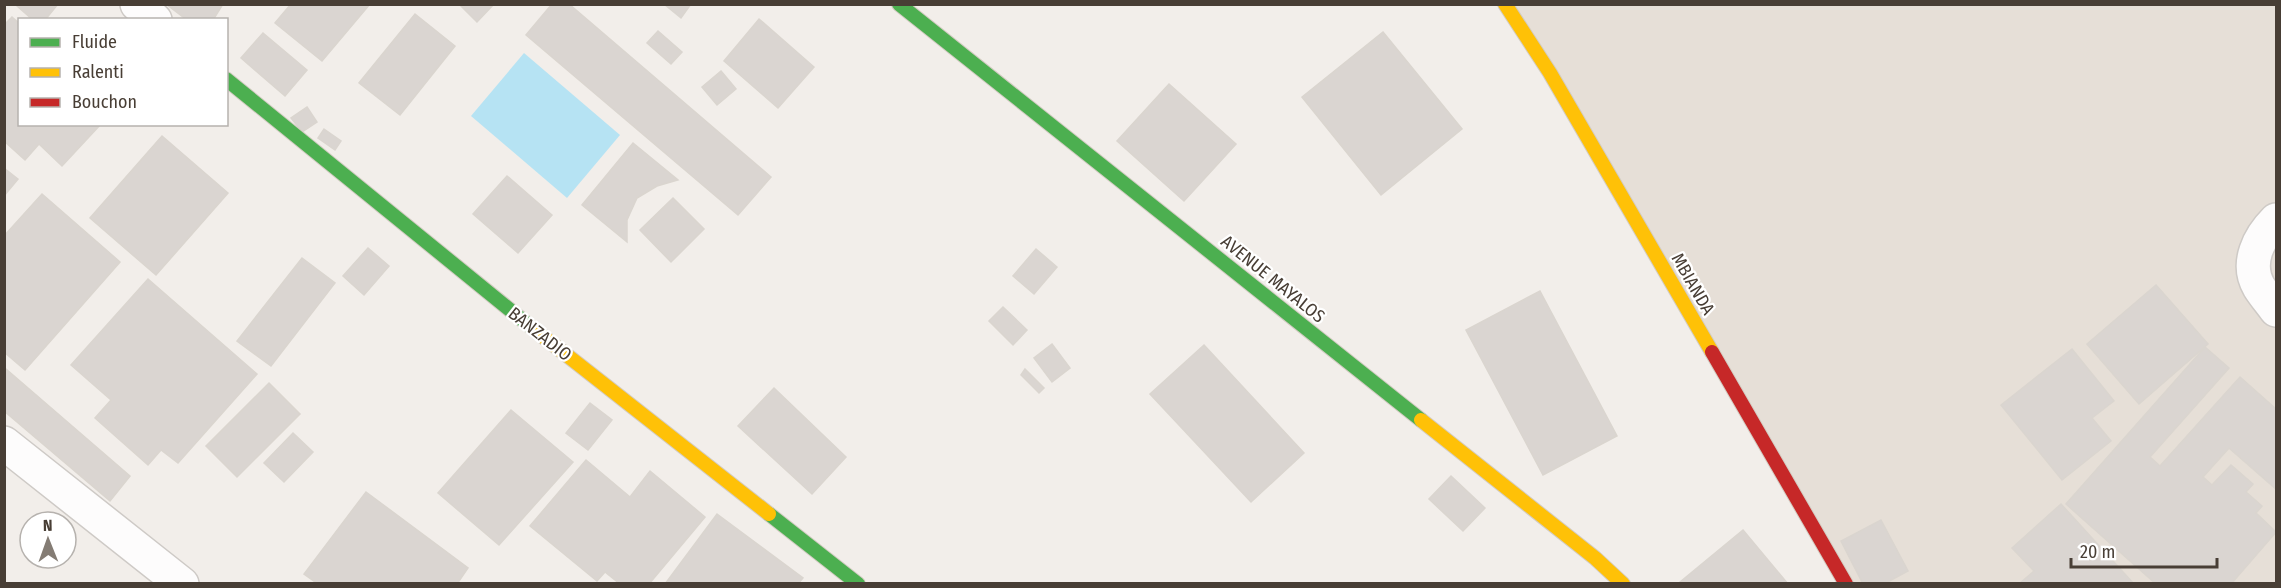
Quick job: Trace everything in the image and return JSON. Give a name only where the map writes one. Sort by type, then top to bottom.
[{"type":"street","points":[[137,4],[153,18]]},
{"type":"street","name":"AVENUE MAYALOS","points":[[899,4],[1586,551],[1623,584]]},
{"type":"street","name":"MBIANDA","points":[[1505,4],[1550,73],[1846,584]]},
{"type":"street","name":"BANZADIO","points":[[228,81],[467,277],[858,584]]},
{"type":"street","points":[[2277,220],[2269,227],[2255,250],[2253,265],[2258,286],[2277,310]]},
{"type":"street","points":[[4,443],[182,584]]},
{"type":"shaded area","points":[[1505,5],[2276,5],[2276,583],[1846,583]]},
{"type":"water","points":[[524,53],[620,135],[567,198],[471,116]]},
{"type":"building","points":[[19,4],[58,4],[47,18],[31,18],[17,6]]},
{"type":"building","points":[[166,4],[223,4],[214,18],[184,18]]},
{"type":"building","points":[[291,4],[370,4],[322,61],[275,23]]},
{"type":"building","points":[[459,4],[494,4],[477,22]]},
{"type":"building","points":[[552,4],[569,4],[771,177],[738,215],[526,35]]},
{"type":"building","points":[[664,4],[691,4],[681,18]]},
{"type":"building","points":[[415,14],[455,46],[400,115],[359,83]]},
{"type":"building","points":[[12,17],[18,22],[18,126],[99,126],[62,166],[39,144],[25,160],[4,141],[4,25]]},
{"type":"building","points":[[759,19],[814,67],[778,108],[724,61]]},
{"type":"building","points":[[658,31],[682,52],[671,64],[647,43]]},
{"type":"building","points":[[1383,32],[1462,129],[1381,195],[1302,97]]},
{"type":"building","points":[[263,33],[307,70],[285,96],[241,58]]},
{"type":"building","points":[[721,71],[736,89],[717,105],[702,87]]},
{"type":"building","points":[[1169,84],[1236,144],[1184,201],[1117,141]]},
{"type":"building","points":[[307,107],[317,122],[302,132],[291,118]]},
{"type":"building","points":[[324,129],[341,141],[335,150],[318,138]]},
{"type":"building","points":[[162,136],[228,193],[156,275],[90,218]]},
{"type":"building","points":[[633,143],[678,180],[657,186],[637,198],[627,220],[627,242],[582,205]]},
{"type":"building","points":[[4,168],[18,179],[4,196]]},
{"type":"building","points":[[507,176],[552,215],[518,253],[473,214]]},
{"type":"building","points":[[42,194],[120,262],[25,370],[4,352],[4,236]]},
{"type":"building","points":[[673,198],[704,229],[671,262],[640,230]]},
{"type":"building","points":[[368,248],[389,266],[364,295],[343,276]]},
{"type":"building","points":[[1036,249],[1057,267],[1034,294],[1013,276]]},
{"type":"building","points":[[302,258],[335,283],[271,366],[237,341]]},
{"type":"building","points":[[148,279],[257,374],[178,463],[161,450],[148,465],[95,418],[111,400],[71,365]]},
{"type":"building","points":[[2156,285],[2208,344],[2139,404],[2087,344]]},
{"type":"building","points":[[1540,291],[1617,436],[1543,475],[1466,330]]},
{"type":"building","points":[[1003,307],[1027,330],[1013,345],[989,321]]},
{"type":"building","points":[[1052,344],[1070,368],[1052,382],[1034,358]]},
{"type":"building","points":[[1204,345],[1304,453],[1251,502],[1150,394]]},
{"type":"building","points":[[2205,347],[2229,368],[2150,457],[2160,466],[2240,377],[2276,409],[2276,489],[2229,448],[2203,477],[2212,485],[2231,465],[2253,484],[2246,492],[2262,506],[2256,513],[2276,532],[2231,584],[2156,584],[2066,504]]},
{"type":"building","points":[[2072,349],[2114,401],[2092,418],[2111,441],[2062,480],[2001,405]]},
{"type":"building","points":[[6,369],[130,476],[110,501],[4,411]]},
{"type":"building","points":[[1025,369],[1044,388],[1039,393],[1021,375]]},
{"type":"building","points":[[269,383],[300,414],[237,477],[206,446]]},
{"type":"building","points":[[774,388],[846,457],[812,494],[738,426]]},
{"type":"building","points":[[590,403],[612,420],[588,450],[566,433]]},
{"type":"building","points":[[511,410],[573,462],[499,545],[438,493]]},
{"type":"building","points":[[293,433],[313,452],[284,482],[264,463]]},
{"type":"building","points":[[586,460],[630,497],[650,471],[705,517],[649,584],[620,584],[605,572],[597,581],[530,526]]},
{"type":"building","points":[[1451,476],[1485,508],[1463,531],[1429,499]]},
{"type":"building","points":[[366,492],[468,568],[457,584],[318,584],[304,574]]},
{"type":"building","points":[[2061,504],[2134,584],[2019,584],[2034,571],[2012,548]]},
{"type":"building","points":[[717,514],[803,578],[798,584],[665,584]]},
{"type":"building","points":[[1881,520],[1908,571],[1884,584],[1863,584],[1841,541]]},
{"type":"building","points":[[1743,530],[1788,584],[1680,582]]},
{"type":"traffic: fast","points":[[899,4],[1421,420]]},
{"type":"traffic: fast","points":[[228,81],[531,327]]},
{"type":"traffic: fast","points":[[769,514],[858,584]]},
{"type":"traffic: slow","points":[[1505,4],[1550,73],[1712,352]]},
{"type":"traffic: slow","points":[[531,327],[769,514]]},
{"type":"traffic: slow","points":[[1421,420],[1595,558],[1623,584]]},
{"type":"traffic: jam","points":[[1712,352],[1846,584]]}]
